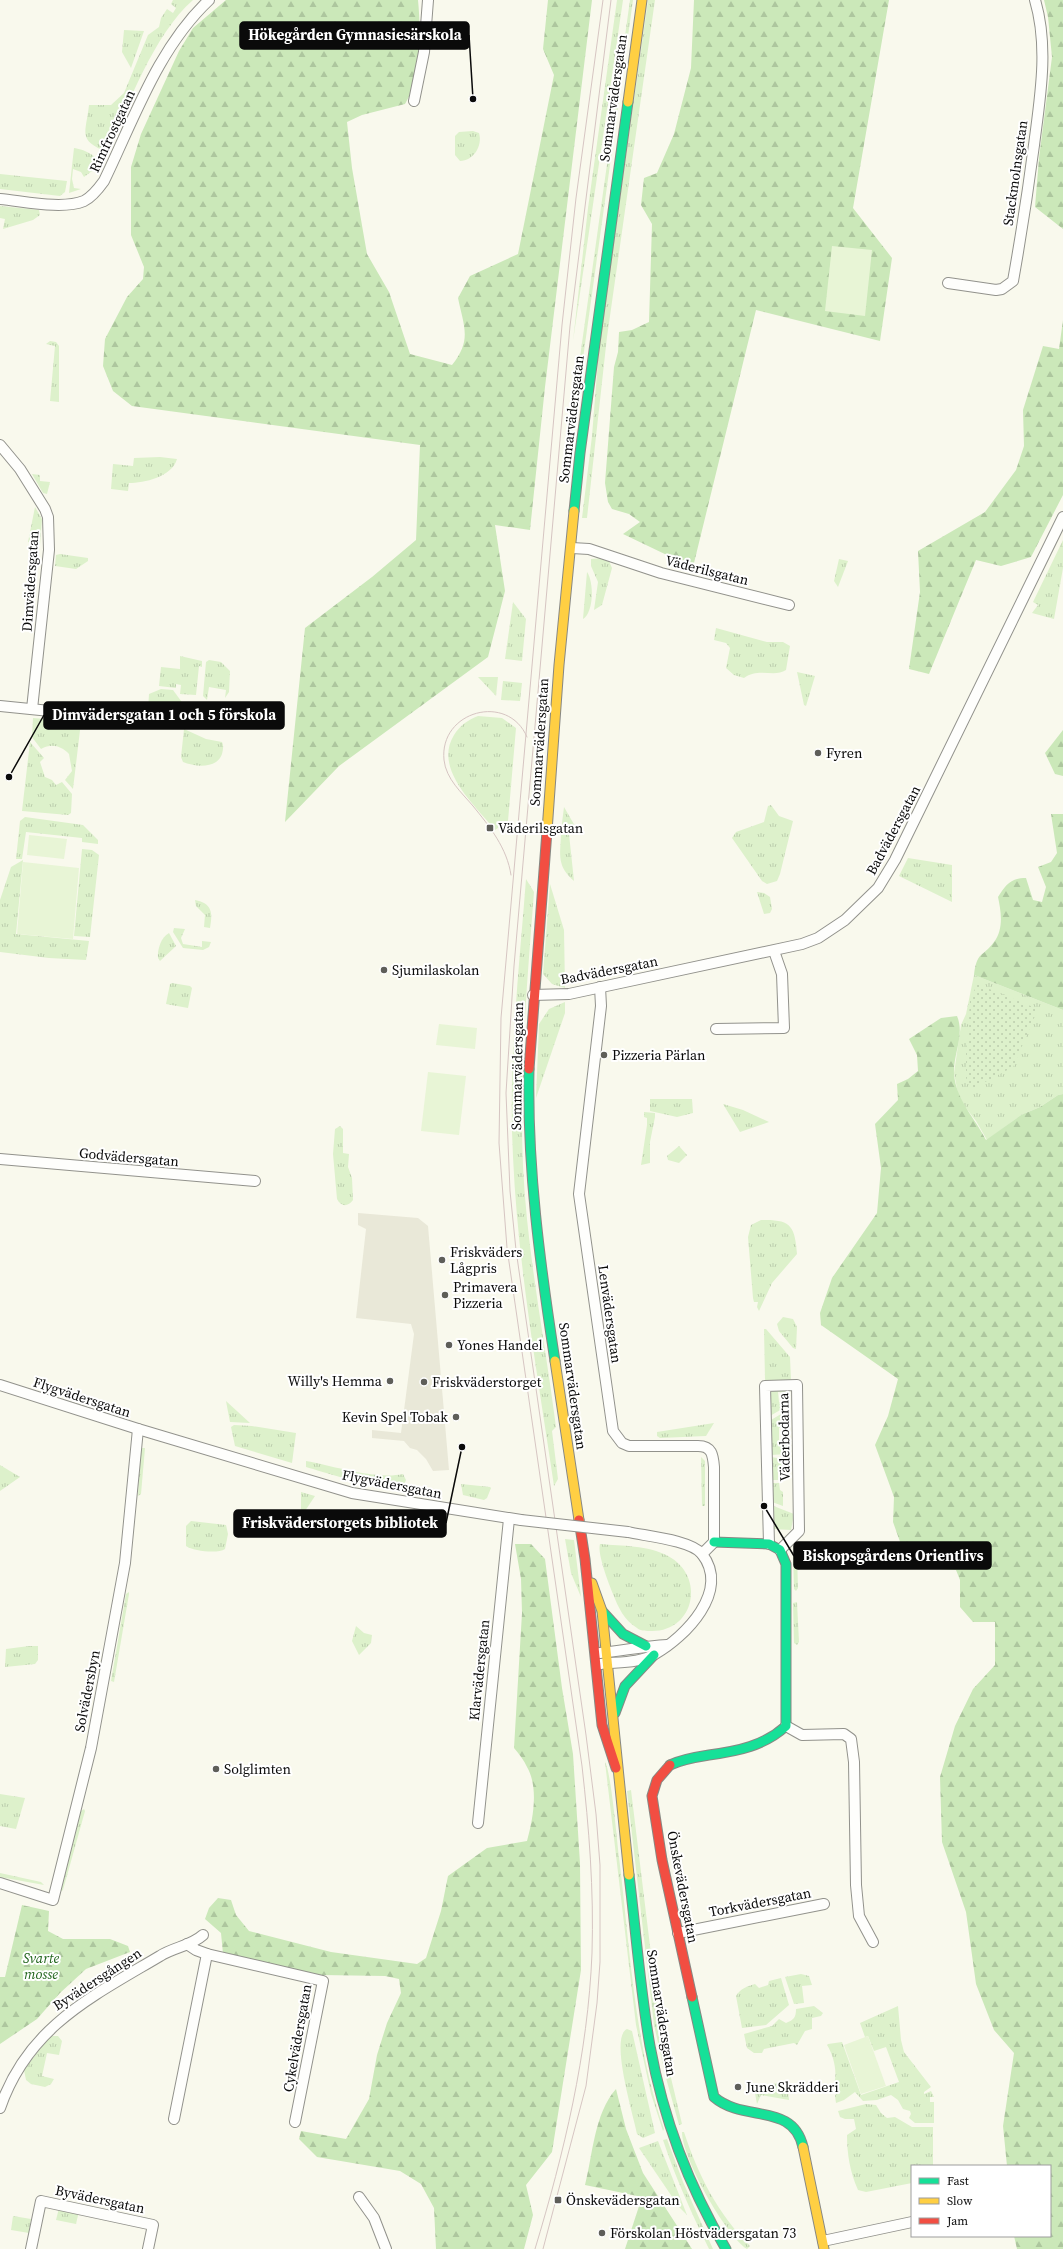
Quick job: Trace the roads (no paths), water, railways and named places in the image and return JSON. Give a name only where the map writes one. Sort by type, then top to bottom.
[{"type":"street","name":"Rimfrostgatan","points":[[0,199],[73,204],[85,200],[96,191],[104,181],[119,152],[145,94],[171,44],[194,14],[209,0]]},
{"type":"street","points":[[414,101],[424,52],[428,0]]},
{"type":"street","name":"Sommarvädersgatan","points":[[616,1768],[602,1725],[594,1665],[585,1559],[539,1258],[532,1188],[528,1125],[528,1065],[559,665],[572,548],[581,445],[642,0]]},
{"type":"street","name":"Stackmolnsgatan","points":[[948,283],[996,290],[1002,289],[1013,281],[1031,170],[1042,70],[1039,14],[1035,0]]},
{"type":"street","name":"Dimvädersgatan","points":[[0,445],[20,469],[48,517],[49,550],[32,709]]},
{"type":"street","name":"Badvädersgatan","points":[[533,995],[568,994],[774,951],[818,938],[845,920],[878,888],[895,860],[1063,517]]},
{"type":"street","name":"Väderilsgatan","points":[[572,548],[589,549],[661,573],[789,605]]},
{"type":"street","points":[[0,706],[70,713]]},
{"type":"street","points":[[716,1029],[784,1028],[782,974],[774,951]]},
{"type":"street","name":"Lenvädersgatan","points":[[600,987],[601,1006],[579,1194],[609,1402],[616,1438],[622,1443],[630,1446],[704,1446],[710,1450],[713,1454],[714,1467],[714,1542]]},
{"type":"street","name":"Godvädersgatan","points":[[0,1159],[255,1181]]},
{"type":"street","name":"Flygvädersgatan","points":[[0,1385],[138,1429],[352,1493],[509,1519],[628,1532],[691,1546],[702,1554]]},
{"type":"street","name":"Väderbodarna","points":[[769,1544],[765,1386],[797,1385],[799,1531],[780,1550]]},
{"type":"street","name":"Solvädersbyn","points":[[0,1883],[53,1900],[91,1748],[126,1563],[138,1429]]},
{"type":"street","name":"Klarvädersgatan","points":[[478,1823],[509,1519]]},
{"type":"street","points":[[612,1727],[618,1698],[623,1686],[654,1655],[687,1631],[700,1612],[708,1595],[711,1583],[710,1572],[702,1554],[714,1542],[769,1544],[780,1550],[786,1564],[788,1706],[786,1726],[802,1735],[844,1734],[851,1739],[854,1762],[856,1885],[859,1916],[873,1942]]},
{"type":"street","name":"Sommarvädersgatan","points":[[585,1559],[602,1611],[616,1768],[642,1989],[657,2078],[678,2149],[690,2181],[704,2211],[726,2249]]},
{"type":"street","points":[[602,1611],[623,1634],[646,1646]]},
{"type":"street","points":[[593,1653],[646,1646],[667,1645]]},
{"type":"street","points":[[594,1665],[654,1655]]},
{"type":"street","name":"Önskevädersgatan","points":[[786,1726],[778,1736],[764,1744],[688,1758],[665,1768],[658,1775],[653,1786],[652,1796],[662,1860],[714,2097],[730,2108],[785,2119],[794,2124],[800,2134],[823,2245]]},
{"type":"street","name":"Torkvädersgatan","points":[[678,1933],[824,1904]]},
{"type":"street","name":"Byvädersgången","points":[[0,2108],[11,2081],[26,2056],[55,2024],[94,1995],[166,1952],[196,1942],[203,1935]]},
{"type":"street","name":"Cykelvädersgatan","points":[[187,1944],[196,1950],[207,1954],[323,1981],[295,2122]]},
{"type":"street","points":[[174,2119],[207,1954]]},
{"type":"street","points":[[359,2197],[374,2218],[386,2249]]},
{"type":"street","name":"Byvädersgatan","points":[[31,2249],[41,2201],[153,2225],[148,2249]]},
{"type":"street","points":[[823,2245],[911,2222]]},
{"type":"tram line","points":[[535,2249],[565,2140],[580,2066],[590,1991],[592,1953],[592,1882],[582,1766],[507,1248],[499,1143],[501,1018],[562,325],[576,198],[603,0]]},
{"type":"tram line","points":[[543,2249],[586,2086],[597,2003],[600,1962],[600,1865],[596,1814],[586,1735],[516,1250],[510,1191],[506,1093],[514,966],[570,326],[611,0]]},
{"type":"tram line","points":[[511,875],[506,856],[497,838],[451,779],[445,767],[445,743],[452,729],[463,719],[476,713],[491,712],[505,715],[518,723],[527,737]]},
{"type":"place","name":"Hökegården Gymnasiesärskola","points":[[473,99]]},
{"type":"place","name":"Fyren","points":[[818,753]]},
{"type":"place","name":"Dimvädersgatan 1 och 5 förskola","points":[[9,777]]},
{"type":"place","name":"Väderilsgatan","points":[[490,828]]},
{"type":"place","name":"Sjumilaskolan","points":[[384,970]]},
{"type":"place","name":"Pizzeria Pärlan","points":[[604,1055]]},
{"type":"place","name":"Friskväders Lågpris","points":[[442,1260]]},
{"type":"place","name":"Primavera Pizzeria","points":[[445,1295]]},
{"type":"place","name":"Yones Handel","points":[[449,1345]]},
{"type":"place","name":"Willy's Hemma","points":[[390,1381]]},
{"type":"place","name":"Friskväderstorget","points":[[424,1382]]},
{"type":"place","name":"Kevin Spel Tobak","points":[[456,1417]]},
{"type":"place","name":"Friskväderstorgets bibliotek","points":[[462,1447]]},
{"type":"place","name":"Biskopsgårdens Orientlivs","points":[[764,1506]]},
{"type":"place","name":"Solglimten","points":[[216,1769]]},
{"type":"place","name":"June Skrädderi","points":[[738,2087]]},
{"type":"place","name":"Önskevädersgatan","points":[[558,2200]]},
{"type":"place","name":"Förskolan Höstvädersgatan 73","points":[[602,2233]]},
{"type":"park label","name":"Svarte mosse","points":[[41,1966]]}]
